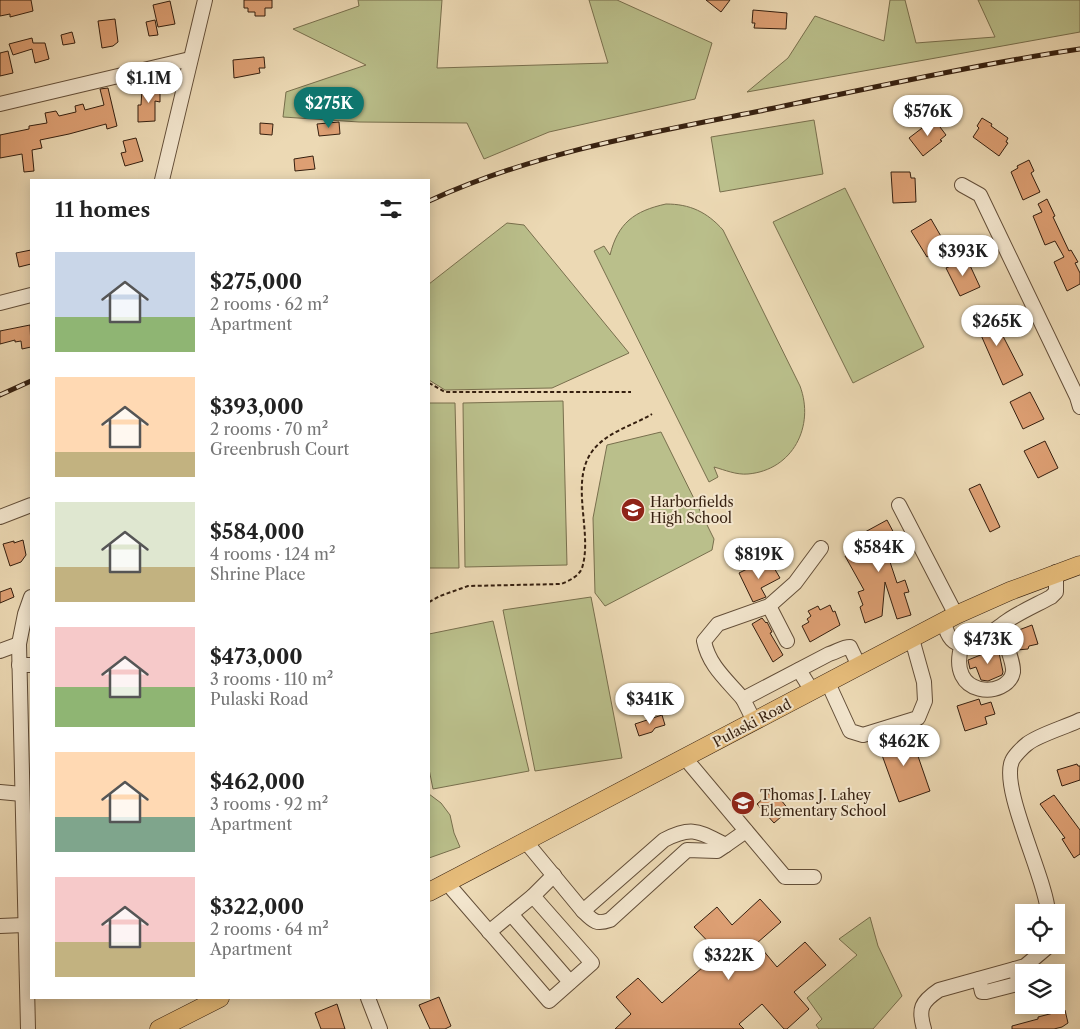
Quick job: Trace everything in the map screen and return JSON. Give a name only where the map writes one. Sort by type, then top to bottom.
[{"type":"main road","name":"Pulaski Road","points":[[430,892],[950,618],[1056,572],[1080,565]]},
{"type":"main road","points":[[159,1029],[218,999]]},
{"type":"street","points":[[162,179],[205,0]]},
{"type":"street","points":[[0,104],[190,59]]},
{"type":"street","points":[[962,185],[980,195],[1077,397],[1080,407]]},
{"type":"street","points":[[0,304],[30,295]]},
{"type":"street","points":[[0,517],[30,505]]},
{"type":"street","points":[[899,505],[950,618],[950,638],[955,642],[962,644],[985,637],[1056,592],[1056,572]]},
{"type":"street","points":[[754,721],[743,699],[717,671],[707,656],[704,642],[718,624],[769,606],[795,583],[821,548]]},
{"type":"street","points":[[28,1029],[22,794],[25,665],[18,644],[30,600]]},
{"type":"street","points":[[769,606],[787,641]]},
{"type":"street","points":[[962,644],[958,657],[959,670],[965,681],[973,688],[984,690],[1004,684],[1010,678],[1013,670],[1000,627]]},
{"type":"street","points":[[828,683],[850,731],[863,735],[918,718],[924,701],[924,682],[912,638]]},
{"type":"street","points":[[0,651],[18,644]]},
{"type":"street","points":[[743,699],[829,654],[838,652],[844,647],[850,646],[859,666]]},
{"type":"street","points":[[799,670],[812,691]]},
{"type":"street","points":[[1048,904],[1010,778],[1012,761],[1028,743],[1080,720]]},
{"type":"street","points":[[685,758],[785,877],[814,877]]},
{"type":"street","points":[[0,792],[22,794]]},
{"type":"street","points":[[583,911],[664,840],[677,833],[686,830],[705,835],[726,846]]},
{"type":"street","points":[[526,842],[583,911],[594,922],[600,924],[610,920],[686,850],[717,851],[746,831]]},
{"type":"street","points":[[489,932],[534,896],[554,875]]},
{"type":"street","points":[[447,883],[549,1001],[592,962],[534,896]]},
{"type":"street","points":[[511,914],[570,982]]},
{"type":"street","points":[[0,926],[24,926]]},
{"type":"street","points":[[924,1029],[920,1017],[921,1007],[929,996],[939,990],[1025,966],[1039,954]]},
{"type":"street","points":[[368,999],[380,1029]]},
{"type":"path","points":[[430,384],[445,392],[631,392]]},
{"type":"path","points":[[430,601],[468,586],[561,584],[570,581],[581,570],[585,547],[584,469],[591,453],[608,436],[652,414]]},
{"type":"green space","points":[[358,0],[442,0],[437,68],[608,63],[589,0],[617,0],[712,43],[695,99],[549,132],[484,159],[467,123],[359,122],[283,117],[286,92],[366,65],[293,29],[359,6]]},
{"type":"green space","points":[[890,0],[905,0],[916,43],[995,37],[978,0],[1080,0],[1080,32],[747,92],[788,58],[815,16],[884,41]]},
{"type":"green space","points":[[814,120],[823,174],[720,192],[711,137]]},
{"type":"green space","points":[[845,188],[924,347],[853,383],[773,222]]},
{"type":"green space","points":[[666,204],[675,204],[698,210],[711,218],[723,230],[800,386],[805,416],[802,430],[788,455],[764,471],[744,474],[714,467],[718,477],[709,482],[594,251],[604,246],[610,255],[613,244],[629,220],[645,210]]},
{"type":"green space","points":[[507,223],[524,225],[629,353],[552,388],[445,390],[430,381],[430,283]]},
{"type":"green space","points":[[563,401],[567,565],[465,567],[463,403]]},
{"type":"green space","points":[[430,403],[455,403],[459,568],[430,568]]},
{"type":"green space","points":[[661,432],[714,539],[712,550],[605,606],[595,593],[593,518],[607,445]]},
{"type":"green space","points":[[591,597],[622,758],[535,771],[503,610]]},
{"type":"green space","points":[[493,621],[529,771],[433,789],[430,774],[430,634]]},
{"type":"green space","points":[[430,795],[441,803],[450,815],[454,833],[460,847],[430,858]]},
{"type":"green space","points":[[870,917],[878,946],[902,996],[873,1029],[819,1029],[816,1025],[822,1019],[807,998],[857,955],[839,939]]},
{"type":"building","points":[[0,0],[31,0],[33,11],[10,17],[10,14],[0,16]]},
{"type":"building","points":[[244,0],[272,0],[272,8],[265,8],[265,16],[255,16],[255,12],[248,12],[248,8],[244,8]]},
{"type":"building","points":[[706,0],[730,0],[721,12]]},
{"type":"building","points":[[170,1],[175,24],[158,27],[153,5]]},
{"type":"building","points":[[753,10],[787,13],[786,29],[754,28],[755,23],[752,23]]},
{"type":"building","points":[[115,19],[118,42],[113,46],[102,48],[98,21]]},
{"type":"building","points":[[155,20],[158,35],[149,36],[146,22]]},
{"type":"building","points":[[72,32],[75,43],[63,45],[61,35]]},
{"type":"building","points":[[32,38],[33,43],[45,43],[49,59],[35,63],[32,49],[13,55],[9,44]]},
{"type":"building","points":[[8,51],[13,73],[0,76],[0,53]]},
{"type":"building","points":[[264,57],[265,68],[259,68],[260,73],[234,78],[233,60]]},
{"type":"building","points":[[149,87],[160,87],[160,102],[155,101],[155,121],[138,122],[138,105],[141,105],[142,89],[149,89]]},
{"type":"building","points":[[108,88],[117,126],[107,129],[106,124],[40,140],[42,148],[32,150],[34,171],[24,172],[22,154],[0,158],[0,135],[29,129],[29,126],[47,123],[45,113],[56,111],[59,116],[76,112],[75,106],[83,104],[85,110],[104,105],[100,89]]},
{"type":"building","points":[[982,118],[1008,138],[1006,142],[1008,143],[999,156],[973,137],[979,128],[977,126]]},
{"type":"building","points":[[934,119],[946,135],[940,140],[942,141],[923,156],[909,138]]},
{"type":"building","points":[[339,122],[340,134],[319,136],[317,124]]},
{"type":"building","points":[[260,123],[273,124],[272,135],[260,134]]},
{"type":"building","points":[[136,138],[143,161],[125,166],[121,153],[126,152],[123,141]]},
{"type":"building","points":[[313,156],[315,169],[295,171],[294,159]]},
{"type":"building","points":[[1029,160],[1034,171],[1031,173],[1040,192],[1023,200],[1011,172],[1018,168],[1017,166]]},
{"type":"building","points":[[891,172],[910,172],[911,178],[915,178],[916,202],[893,203]]},
{"type":"building","points":[[1047,199],[1069,251],[1071,250],[1078,262],[1075,263],[1080,273],[1080,284],[1067,291],[1054,262],[1064,257],[1055,241],[1045,245],[1033,216],[1042,212],[1038,204]]},
{"type":"building","points":[[931,219],[946,245],[927,257],[911,231]]},
{"type":"building","points":[[30,250],[30,264],[19,267],[16,253]]},
{"type":"building","points":[[967,259],[980,287],[960,296],[946,268]]},
{"type":"building","points":[[988,307],[1023,375],[1003,385],[973,317],[977,315],[975,312]]},
{"type":"building","points":[[30,325],[30,347],[22,349],[21,341],[15,342],[15,340],[0,344],[0,331]]},
{"type":"building","points":[[1030,392],[1044,419],[1023,429],[1010,402]]},
{"type":"building","points":[[1045,441],[1058,468],[1038,478],[1024,451]]},
{"type":"building","points":[[980,484],[1000,527],[990,532],[969,489]]},
{"type":"building","points":[[887,520],[905,554],[890,562],[897,583],[905,580],[909,592],[904,593],[911,615],[897,619],[885,582],[882,616],[865,623],[860,607],[863,605],[858,592],[864,590],[845,556],[871,542],[865,532]]},
{"type":"building","points":[[23,540],[26,555],[21,562],[10,566],[3,544]]},
{"type":"building","points":[[770,561],[780,578],[761,588],[766,597],[753,602],[739,573],[751,567],[753,570]]},
{"type":"building","points":[[11,588],[14,597],[0,603],[0,592]]},
{"type":"building","points":[[830,605],[833,612],[835,611],[840,625],[810,642],[802,626],[809,622],[807,619],[811,616],[808,611],[818,606],[820,610]]},
{"type":"building","points":[[762,618],[767,622],[772,632],[770,633],[783,655],[773,662],[752,624]]},
{"type":"building","points":[[1032,625],[1038,644],[1029,646],[1028,649],[1017,650],[1011,633]]},
{"type":"building","points":[[998,648],[1002,675],[988,681],[981,680],[976,667],[970,669],[968,660]]},
{"type":"building","points":[[979,699],[981,705],[991,702],[995,714],[985,717],[987,724],[965,731],[957,706]]},
{"type":"building","points":[[662,715],[665,725],[639,736],[635,724]]},
{"type":"building","points":[[910,733],[930,791],[899,802],[878,744]]},
{"type":"building","points":[[1077,764],[1080,766],[1080,780],[1062,786],[1057,770]]},
{"type":"building","points":[[773,790],[789,810],[774,823],[757,804]]},
{"type":"building","points":[[1054,795],[1080,830],[1080,854],[1074,858],[1062,839],[1065,838],[1040,804]]},
{"type":"building","points":[[760,899],[781,922],[757,943],[777,967],[805,942],[826,965],[794,992],[809,1009],[787,1029],[784,1029],[762,1004],[739,1024],[744,1029],[615,1029],[631,1014],[616,997],[638,978],[662,1003],[719,953],[694,927],[717,907],[732,925]]},
{"type":"building","points":[[439,997],[451,1026],[445,1029],[430,1029],[419,1005]]},
{"type":"building","points":[[337,1004],[345,1029],[321,1029],[315,1013]]},
{"type":"building","points":[[1065,1010],[1068,1023],[1054,1029],[1012,1029],[1012,1026],[1038,1019],[1038,1017],[1050,1014],[1065,1014]]},
{"type":"railway","points":[[430,201],[468,184],[509,170],[550,157],[633,136],[1000,62],[1080,49]]},
{"type":"railway","points":[[0,395],[30,381]]},
{"type":"place","name":"Harborfields High School","points":[[633,510]]},
{"type":"place","name":"Thomas J. Lahey Elementary School","points":[[743,803]]}]
